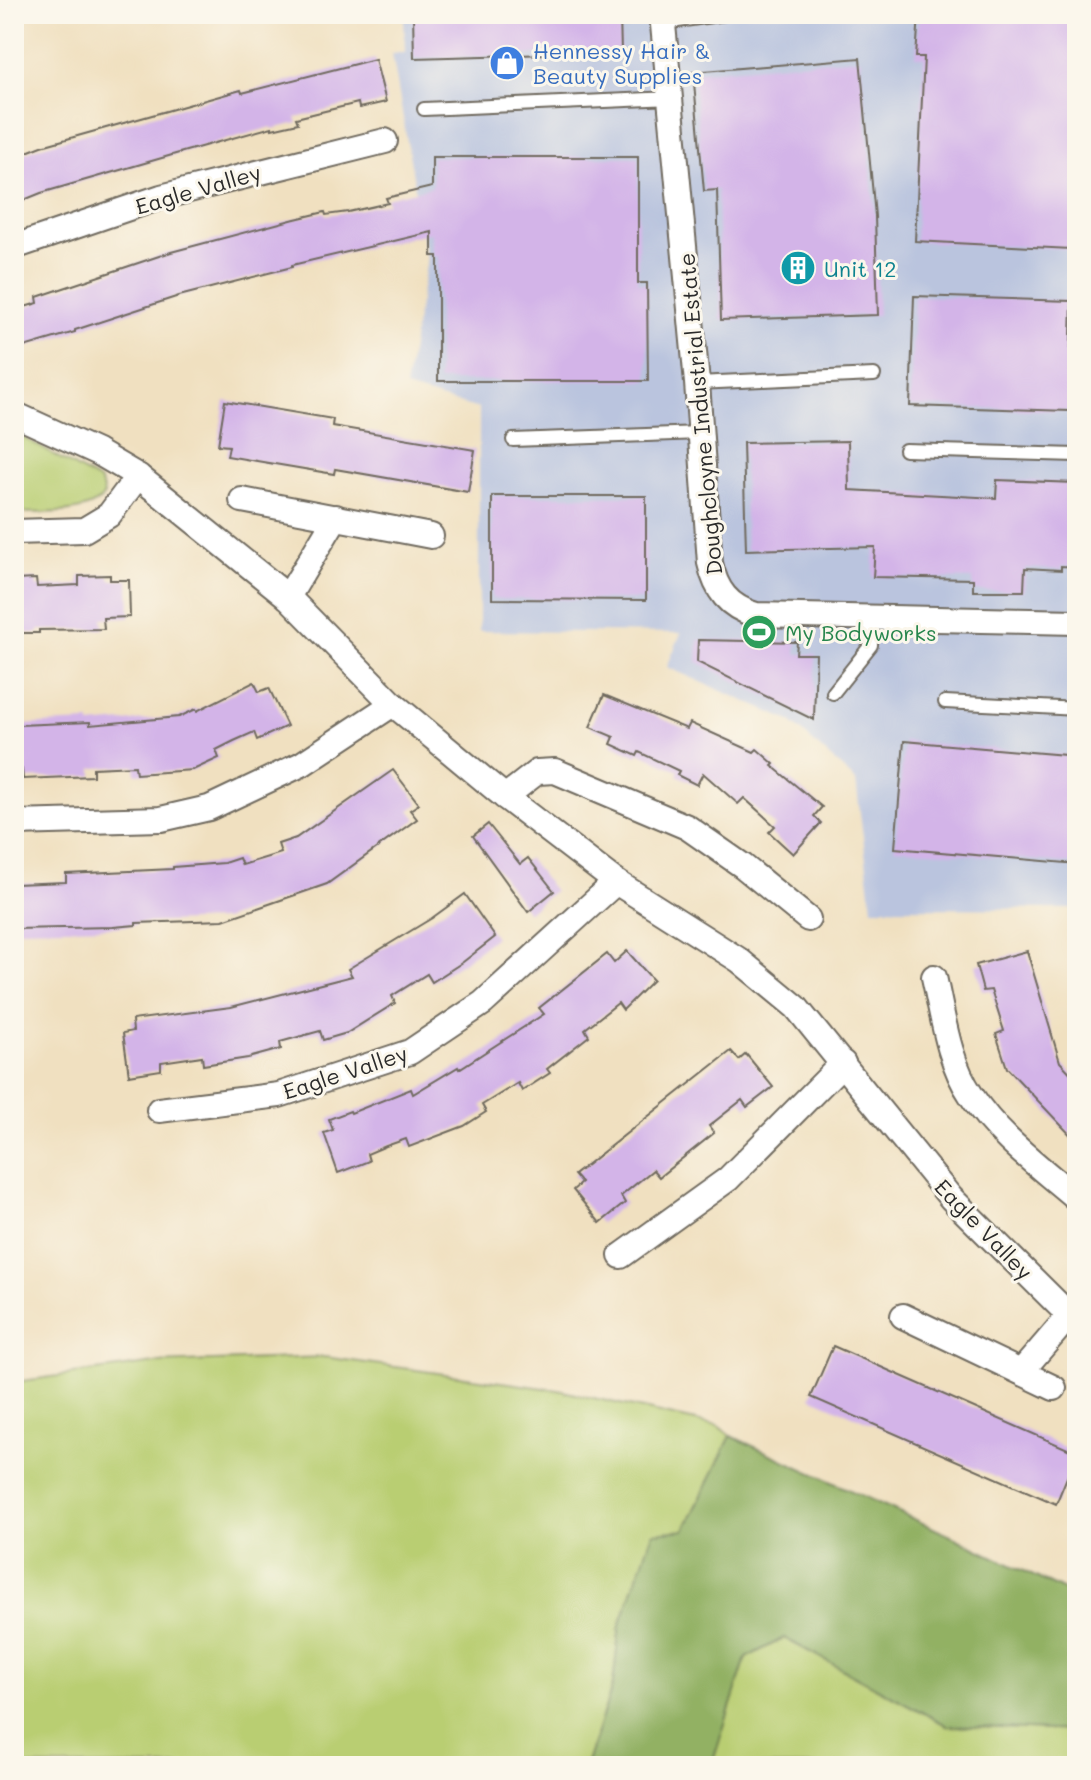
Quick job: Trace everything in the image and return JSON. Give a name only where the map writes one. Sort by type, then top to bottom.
[{"type":"street","name":"Doughcloyne Industrial Estate","points":[[663,18],[697,383],[710,563],[719,591],[738,610],[756,615],[1077,622]]},
{"type":"street","name":"Eagle Valley","points":[[14,247],[161,197],[385,141]]},
{"type":"street","name":"Eagle Valley","points":[[14,414],[97,452],[138,476],[288,597],[393,704],[505,797],[616,882],[739,960],[796,1007],[951,1198],[1073,1319],[1021,1372]]},
{"type":"street","points":[[14,532],[84,530],[109,515],[138,476]]},
{"type":"street","points":[[242,500],[431,536]]},
{"type":"street","points":[[288,597],[336,517]]},
{"type":"street","points":[[14,823],[161,819],[209,808],[302,764],[393,704]]},
{"type":"street","points":[[505,797],[537,772],[555,771],[687,827],[743,866],[808,919]]},
{"type":"street","name":"Eagle Valley","points":[[159,1110],[279,1095],[410,1052],[483,1003],[616,882]]},
{"type":"street","points":[[934,977],[954,1059],[970,1095],[1008,1138],[1077,1199]]},
{"type":"street","points":[[621,1256],[728,1179],[843,1063]]},
{"type":"street","points":[[903,1316],[1054,1388]]},
{"type":"lane","points":[[663,18],[725,14]]},
{"type":"lane","points":[[424,109],[672,98]]},
{"type":"lane","points":[[697,383],[874,375]]},
{"type":"lane","points":[[513,440],[700,433]]},
{"type":"lane","points":[[905,450],[1077,455]]},
{"type":"lane","points":[[833,693],[871,645],[872,618]]},
{"type":"lane","points":[[945,702],[1077,709]]},
{"type":"shaded area","points":[[404,14],[1077,14],[1077,909],[872,908],[856,781],[790,721],[667,667],[681,633],[479,631],[479,409],[405,388],[427,259],[392,53],[405,52]]},
{"type":"green space","points":[[14,432],[101,482],[104,495],[88,507],[76,510],[14,513]]},
{"type":"green space","points":[[324,1357],[558,1390],[718,1426],[731,1436],[684,1531],[620,1625],[613,1684],[586,1766],[14,1766],[14,1382],[155,1363]]},
{"type":"green space","points":[[731,1436],[1077,1597],[1077,1731],[948,1726],[784,1638],[746,1658],[712,1764],[586,1766],[613,1684],[620,1625],[653,1533],[685,1530]]},
{"type":"green space","points":[[784,1638],[948,1726],[1077,1731],[1077,1766],[708,1766],[712,1764],[746,1658]]},
{"type":"building","points":[[413,14],[620,14],[621,52],[414,58]]},
{"type":"building","points":[[919,14],[1077,14],[1077,123],[1071,249],[915,241],[924,57],[916,57]]},
{"type":"building","points":[[860,58],[875,216],[878,315],[721,320],[717,190],[704,191],[693,72]]},
{"type":"building","points":[[375,59],[386,102],[359,108],[358,103],[296,118],[298,123],[272,127],[186,151],[41,193],[14,204],[14,157],[42,146],[241,90],[242,93]]},
{"type":"building","points":[[432,157],[638,157],[638,283],[647,283],[648,381],[438,381],[438,256],[432,256],[432,232],[179,296],[14,350],[14,310],[38,303],[37,297],[171,252],[325,212],[326,215],[348,212],[388,203],[386,198],[432,187]]},
{"type":"building","points":[[914,296],[1072,301],[1069,411],[910,406]]},
{"type":"building","points":[[225,401],[333,419],[332,426],[475,450],[468,492],[335,469],[334,474],[227,456],[229,446],[218,445]]},
{"type":"building","points":[[848,441],[849,490],[996,498],[997,480],[1077,483],[1077,567],[1061,566],[1061,570],[1025,568],[1024,591],[973,591],[973,579],[873,577],[875,547],[746,550],[743,443]]},
{"type":"building","points":[[492,496],[646,496],[646,600],[492,599]]},
{"type":"building","points":[[110,575],[110,580],[129,580],[130,617],[103,618],[104,629],[17,633],[14,580],[36,579],[37,587],[79,585],[79,576]]},
{"type":"building","points":[[698,640],[797,642],[796,654],[816,654],[814,720],[697,662]]},
{"type":"building","points":[[254,682],[259,692],[269,688],[287,726],[257,740],[254,732],[234,741],[216,750],[219,758],[193,770],[136,774],[135,766],[93,768],[93,776],[23,779],[22,769],[14,770],[14,735],[20,735],[19,725],[90,722],[90,725],[179,717]]},
{"type":"building","points":[[604,695],[687,729],[690,723],[754,752],[757,749],[774,764],[772,766],[822,807],[814,816],[821,823],[793,854],[769,832],[775,826],[744,798],[738,804],[703,773],[697,785],[677,775],[679,771],[639,752],[637,756],[611,744],[614,737],[590,727]]},
{"type":"building","points":[[904,741],[1077,756],[1077,864],[895,848]]},
{"type":"building","points":[[393,770],[419,804],[410,810],[417,819],[327,884],[223,920],[14,929],[14,884],[66,882],[66,874],[173,869],[224,863],[239,858],[242,865],[281,853],[278,844],[296,838]]},
{"type":"building","points":[[488,824],[520,864],[528,858],[554,891],[528,912],[473,836]]},
{"type":"building","points":[[465,894],[495,937],[432,982],[427,974],[392,996],[395,1003],[347,1033],[323,1040],[320,1031],[280,1042],[281,1049],[248,1058],[203,1065],[202,1056],[161,1062],[161,1070],[129,1075],[123,1033],[133,1031],[132,1020],[231,1007],[352,976],[348,969]]},
{"type":"building","points":[[627,951],[653,980],[623,1010],[618,1003],[585,1029],[589,1036],[547,1069],[550,1073],[522,1091],[518,1083],[482,1105],[486,1112],[464,1126],[409,1147],[406,1139],[386,1146],[367,1154],[369,1161],[338,1173],[324,1133],[333,1130],[329,1119],[411,1089],[413,1094],[459,1069],[544,1014],[539,1008],[607,954],[614,963]]},
{"type":"building","points":[[1027,951],[1060,1062],[1077,1080],[1077,1142],[1007,1068],[996,1034],[1004,1031],[991,990],[983,991],[976,965]]},
{"type":"building","points":[[731,1051],[739,1060],[746,1054],[773,1087],[747,1107],[742,1100],[709,1126],[714,1133],[659,1177],[653,1170],[621,1196],[625,1203],[600,1223],[573,1190],[581,1183],[574,1175]]},
{"type":"building","points":[[833,1346],[1077,1453],[1056,1504],[811,1397]]},
{"type":"place","name":"Hennessy Hair & Beauty Supplies","points":[[507,63]]},
{"type":"place","name":"Unit 12","points":[[798,268]]},
{"type":"place","name":"My Bodyworks","points":[[759,632]]}]
